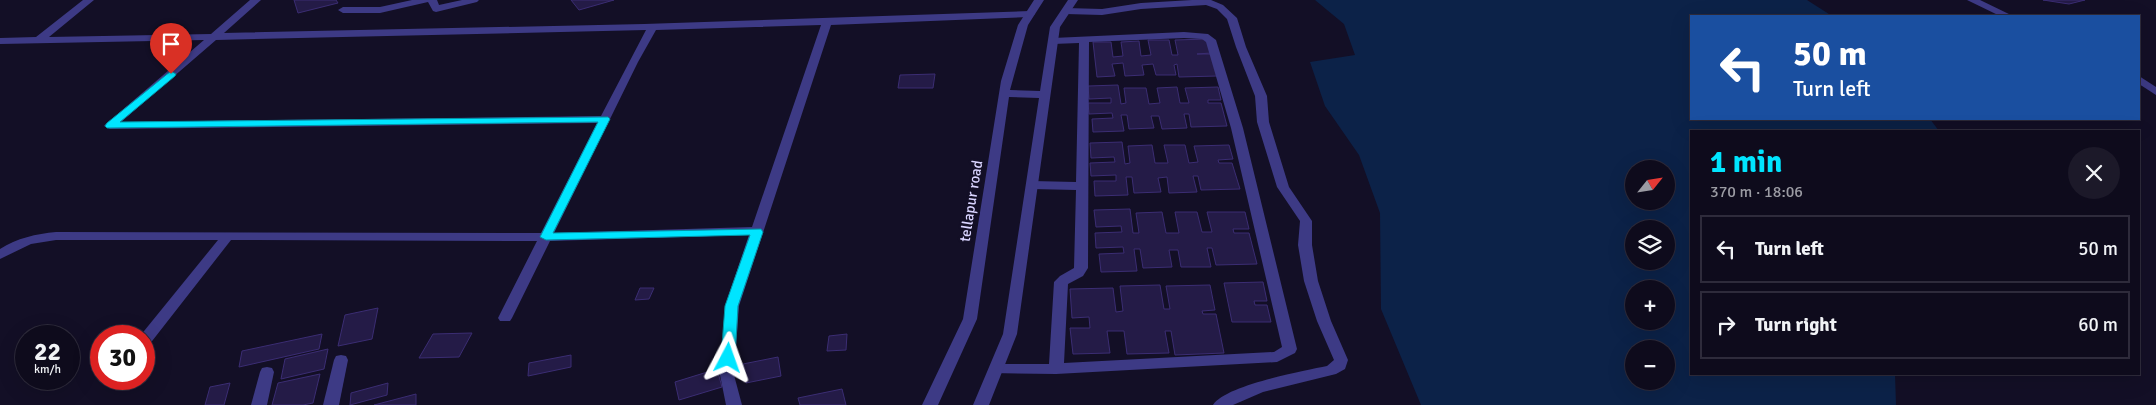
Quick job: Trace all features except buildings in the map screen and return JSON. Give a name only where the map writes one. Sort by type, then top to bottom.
[{"type":"street","points":[[39,40],[89,0]]},
{"type":"street","points":[[256,0],[110,126],[605,119]]},
{"type":"street","points":[[343,10],[380,10],[426,0]]},
{"type":"street","points":[[432,0],[436,9],[474,0]]},
{"type":"street","name":"tellapur road","points":[[930,405],[970,319],[1004,93],[1023,25],[1039,0]]},
{"type":"street","points":[[1972,0],[2006,15]]},
{"type":"street","points":[[981,405],[1010,334],[1055,27],[1070,5],[1102,12],[1146,5],[1207,2],[1220,7],[1232,18],[1247,64],[1261,96],[1263,122],[1284,187],[1306,221],[1305,245],[1312,281],[1324,321],[1341,360],[1340,365],[1331,370],[1254,390],[1228,400],[1222,405]]},
{"type":"street","points":[[0,41],[217,35],[652,28],[828,23],[1030,14]]},
{"type":"street","points":[[734,405],[727,375],[732,306],[828,23]]},
{"type":"street","points":[[506,318],[652,28]]},
{"type":"street","points":[[996,369],[1056,369],[1277,357],[1290,349],[1237,128],[1211,40],[1204,36],[1192,36],[1053,41]]},
{"type":"street","points":[[1056,369],[1061,282],[1078,273],[1081,268],[1084,40]]},
{"type":"street","points":[[2140,80],[2156,92]]},
{"type":"street","points":[[1004,93],[1045,95]]},
{"type":"street","points":[[1032,185],[1081,186]]},
{"type":"street","points":[[0,255],[12,246],[37,238],[56,236],[546,237],[757,232]]},
{"type":"street","points":[[155,327],[228,236]]},
{"type":"street","points":[[331,405],[341,360]]},
{"type":"street","points":[[258,405],[267,372]]},
{"type":"water","points":[[1315,0],[1807,0],[1830,15],[1690,15],[1690,120],[1931,120],[1938,130],[1690,130],[1690,375],[1895,375],[1896,405],[1421,405],[1381,309],[1380,213],[1359,155],[1325,106],[1310,62],[1355,55],[1344,24]]},
{"type":"route","points":[[171,74],[110,126],[605,119],[546,237],[757,232],[732,306],[728,358]]}]
